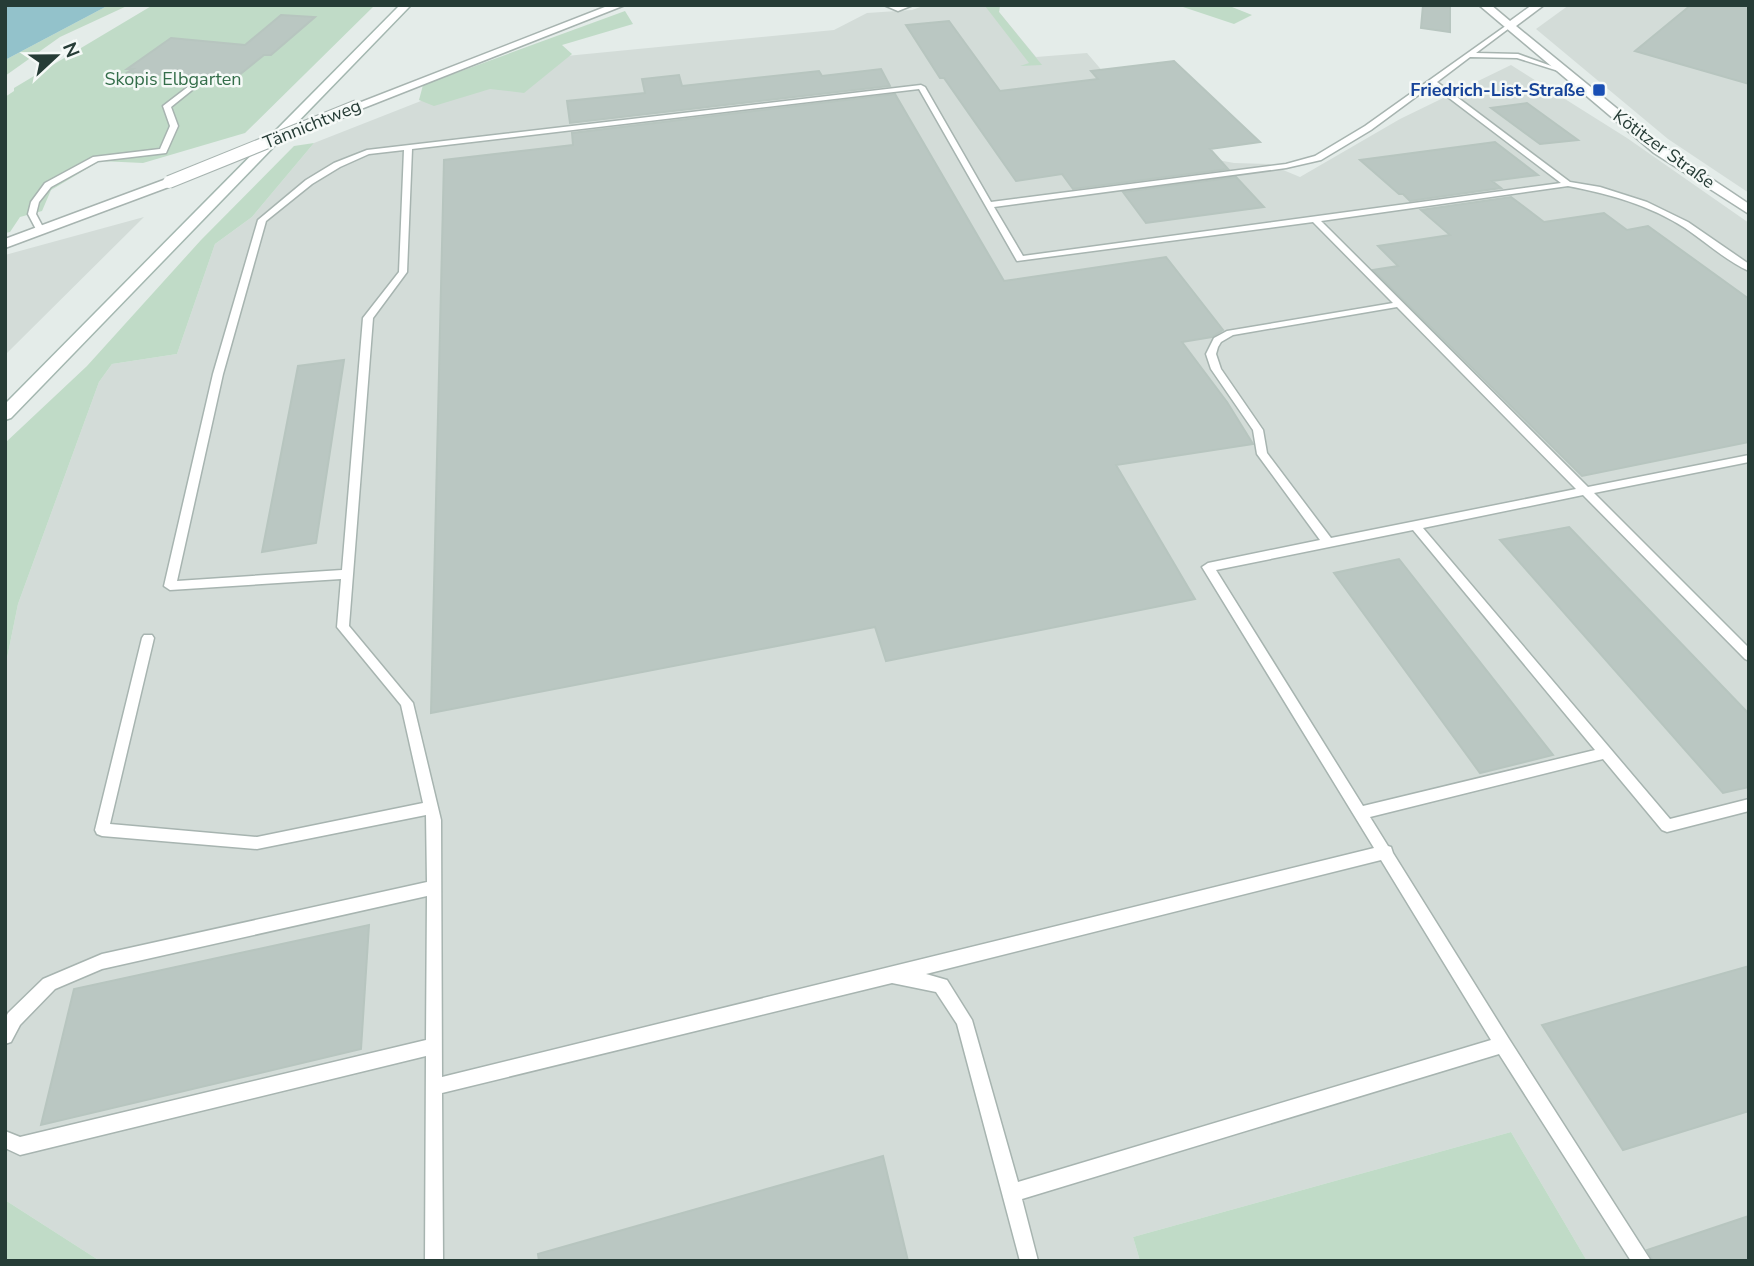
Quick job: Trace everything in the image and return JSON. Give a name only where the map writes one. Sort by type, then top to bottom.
[{"type":"street","points":[[5,414],[406,5]]},
{"type":"street","name":"Tännichtweg","points":[[5,244],[620,5]]},
{"type":"street","name":"Kötitzer Straße","points":[[1484,5],[1659,150],[1749,210]]},
{"type":"street","points":[[1509,26],[1539,5]]},
{"type":"lane","points":[[887,5],[898,9],[910,5]]},
{"type":"lane","points":[[989,205],[1286,166],[1318,158],[1386,117],[1509,26]]},
{"type":"lane","points":[[1469,55],[1518,56],[1566,73]]},
{"type":"lane","points":[[41,231],[32,214],[35,202],[48,185],[96,159],[163,151],[174,126],[167,106],[199,82],[168,75]]},
{"type":"lane","points":[[1433,82],[1568,184]]},
{"type":"lane","points":[[347,574],[170,586],[218,374],[262,220],[309,182],[337,165],[367,152],[921,87],[1020,259],[1568,184],[1607,189],[1638,198],[1677,217],[1749,268]]},
{"type":"lane","points":[[408,146],[403,272],[368,318],[343,627],[407,703],[434,820],[434,1261]]},
{"type":"lane","points":[[1315,219],[1749,656]]},
{"type":"lane","points":[[1328,542],[1262,454],[1258,430],[1216,369],[1211,354],[1213,347],[1217,340],[1230,333],[1400,304]]},
{"type":"lane","points":[[1642,1261],[1503,1045],[1208,567],[1583,489],[1749,458]]},
{"type":"lane","points":[[1414,524],[1667,826],[1749,805]]},
{"type":"lane","points":[[148,638],[102,830],[257,843],[431,808]]},
{"type":"lane","points":[[1362,813],[1606,753]]},
{"type":"lane","points":[[434,1087],[1386,852]]},
{"type":"lane","points":[[5,1036],[14,1019],[49,984],[102,962],[434,887]]},
{"type":"lane","points":[[892,975],[940,985],[964,1020],[1029,1261]]},
{"type":"lane","points":[[1012,1193],[1503,1045]]},
{"type":"lane","points":[[5,1139],[20,1146],[433,1046]]},
{"type":"shaded area","points":[[926,5],[1000,5],[999,12],[1036,57],[1087,53],[1157,135],[1191,155],[1234,163],[1269,164],[1300,177],[1400,119],[1511,65],[1627,138],[1749,223],[1749,1261],[1587,1261],[1511,1132],[1133,1237],[1140,1261],[100,1261],[5,1200],[5,668],[18,604],[99,382],[112,364],[177,354],[215,244],[252,217],[314,143],[525,60],[834,30],[867,13],[912,10]]},
{"type":"shaded area","points":[[1569,5],[1749,5],[1749,193],[1668,139],[1536,29]]},
{"type":"shaded area","points":[[144,217],[5,355],[5,255]]},
{"type":"green space","points":[[109,5],[129,5],[60,37],[5,76],[5,60]]},
{"type":"green space","name":"Skopis Elbgarten","points":[[153,5],[375,5],[245,133],[143,163],[100,161],[51,190],[42,211],[20,217],[10,232],[5,233],[5,97],[14,91],[14,88]]},
{"type":"green space","points":[[974,5],[1000,5],[999,12],[1042,65],[1020,66],[1029,63],[985,6]]},
{"type":"green space","points":[[1177,5],[1227,5],[1252,15],[1234,24]]},
{"type":"green space","points":[[625,11],[633,24],[562,45],[572,54],[524,93],[490,89],[434,106],[419,100],[423,85]]},
{"type":"green space","points":[[314,143],[252,217],[215,244],[177,354],[112,364],[99,382],[18,604],[5,668],[5,443],[87,366],[201,240],[294,146]]},
{"type":"green space","points":[[1511,1132],[1587,1261],[1140,1261],[1133,1237]]},
{"type":"green space","points":[[5,1200],[100,1261],[5,1261]]},
{"type":"water","points":[[5,5],[109,5],[5,60]]},
{"type":"building","points":[[1423,5],[1450,5],[1450,32],[1421,28]]},
{"type":"building","points":[[1691,5],[1749,5],[1749,84],[1635,51]]},
{"type":"building","points":[[281,15],[315,17],[271,55],[264,55],[233,80],[196,78],[169,70],[163,75],[128,72],[133,69],[127,69],[171,38],[245,45]]},
{"type":"building","points":[[949,21],[1000,91],[1098,79],[1091,71],[1174,61],[1260,142],[1210,149],[1228,169],[1073,189],[1062,174],[1016,181],[944,78],[940,78],[906,25]]},
{"type":"building","points":[[881,69],[890,86],[570,123],[567,101],[645,93],[642,79],[679,75],[682,86],[819,71],[822,76]]},
{"type":"building","points":[[895,94],[1004,281],[1166,257],[1223,330],[1212,337],[1182,342],[1227,402],[1253,444],[1116,465],[1195,599],[886,661],[875,627],[431,713],[444,160],[573,145],[572,133]]},
{"type":"building","points":[[1527,103],[1578,140],[1540,144],[1491,108]]},
{"type":"building","points":[[1495,142],[1538,175],[1492,181],[1501,188],[1410,201],[1360,160]]},
{"type":"building","points":[[1236,177],[1264,207],[1146,223],[1123,192]]},
{"type":"building","points":[[1511,197],[1544,222],[1604,213],[1627,230],[1648,226],[1749,299],[1749,442],[1582,476],[1373,270],[1398,266],[1378,246],[1450,235],[1421,210]]},
{"type":"building","points":[[344,360],[316,543],[262,552],[298,366]]},
{"type":"building","points":[[1569,527],[1749,714],[1749,787],[1723,793],[1500,540]]},
{"type":"building","points":[[1399,559],[1553,755],[1480,773],[1334,573]]},
{"type":"building","points":[[369,925],[361,1049],[41,1125],[74,989]]},
{"type":"building","points":[[1749,966],[1749,1111],[1623,1150],[1542,1025]]},
{"type":"building","points":[[883,1156],[908,1261],[539,1261],[538,1254]]},
{"type":"building","points":[[1749,1216],[1749,1261],[1653,1261],[1647,1250]]},
{"type":"place","name":"Friedrich-List-Straße","points":[[1599,90]]}]
